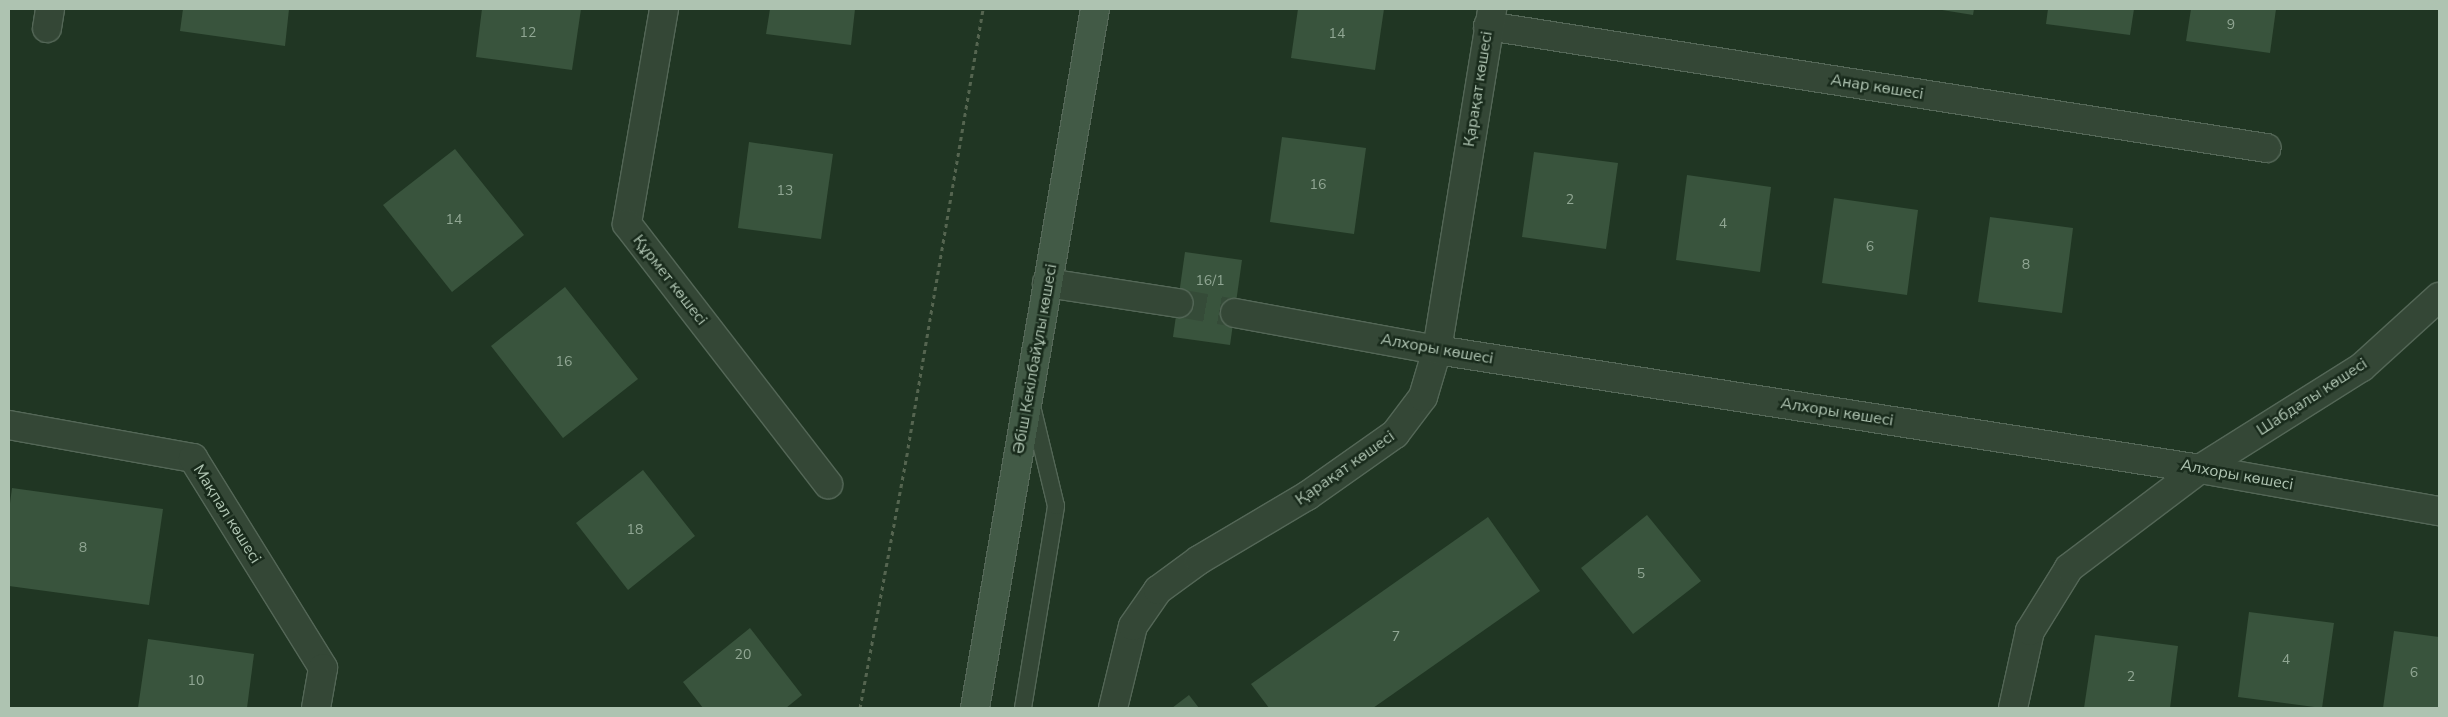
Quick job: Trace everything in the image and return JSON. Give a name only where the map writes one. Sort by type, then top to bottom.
[{"type":"street","name":"Құрмет көшесі","points":[[664,9],[627,224],[828,484]]},
{"type":"street","name":"Әбіш Кекілбайұлы көшесі","points":[[974,708],[1095,9]]},
{"type":"street","name":"Анар көшесі","points":[[1490,17],[2266,148]]},
{"type":"street","name":"Қарақат көшесі","points":[[1113,708],[1134,626],[1158,590],[1199,560],[1307,496],[1395,434],[1423,397],[1437,350],[1490,17]]},
{"type":"street","points":[[1048,283],[1178,303]]},
{"type":"street","name":"Шабдалы көшесі","points":[[2013,708],[2030,631],[2069,568],[2200,468],[2362,367],[2439,297]]},
{"type":"street","name":"Алхоры көшесі","points":[[1235,313],[1437,350],[2200,468],[2439,511]]},
{"type":"street","name":"Мақпал көшесі","points":[[9,425],[192,458],[323,668],[316,708]]},
{"type":"lane","points":[[1023,708],[1056,506],[1029,393]]},
{"type":"path","points":[[860,708],[910,439],[983,9]]},
{"type":"building","points":[[183,9],[289,9],[285,46],[180,31]]},
{"type":"building","points":[[482,9],[581,9],[572,70],[476,57]]},
{"type":"building","points":[[770,9],[855,9],[851,45],[766,34]]},
{"type":"building","points":[[1298,9],[1384,9],[1375,70],[1291,58]]},
{"type":"building","points":[[1936,9],[1974,9],[1973,15]]},
{"type":"building","points":[[2048,9],[2134,9],[2130,35],[2046,24]]},
{"type":"building","points":[[2191,9],[2276,9],[2270,53],[2186,41]]},
{"type":"building","points":[[1282,137],[1366,148],[1354,234],[1270,222]]},
{"type":"building","points":[[749,142],[833,154],[821,239],[738,228]]},
{"type":"building","points":[[455,149],[524,235],[452,292],[383,205]]},
{"type":"building","points":[[1534,152],[1618,163],[1606,249],[1522,237]]},
{"type":"building","points":[[1687,175],[1771,187],[1760,272],[1676,260]]},
{"type":"building","points":[[1834,198],[1918,210],[1907,295],[1822,283]]},
{"type":"building","points":[[1990,217],[2073,228],[2062,313],[1978,302]]},
{"type":"building","points":[[1185,252],[1242,260],[1230,345],[1173,337]]},
{"type":"building","points":[[565,287],[638,379],[563,438],[491,346]]},
{"type":"building","points":[[643,470],[695,536],[628,590],[576,523]]},
{"type":"building","points":[[12,488],[163,509],[149,605],[9,586],[9,511]]},
{"type":"building","points":[[1647,515],[1701,581],[1633,634],[1581,568]]},
{"type":"building","points":[[1488,517],[1540,591],[1373,708],[1269,708],[1251,684]]},
{"type":"building","points":[[2249,612],[2334,623],[2322,708],[2238,697]]},
{"type":"building","points":[[750,628],[802,695],[786,708],[703,708],[683,682]]},
{"type":"building","points":[[2394,631],[2439,637],[2439,708],[2383,708]]},
{"type":"building","points":[[2095,635],[2178,646],[2170,708],[2084,708]]},
{"type":"building","points":[[148,639],[254,654],[247,708],[138,708]]},
{"type":"building","points":[[1189,695],[1199,708],[1172,708]]},
{"type":"tunnel","points":[[1178,303],[1235,313]]}]
